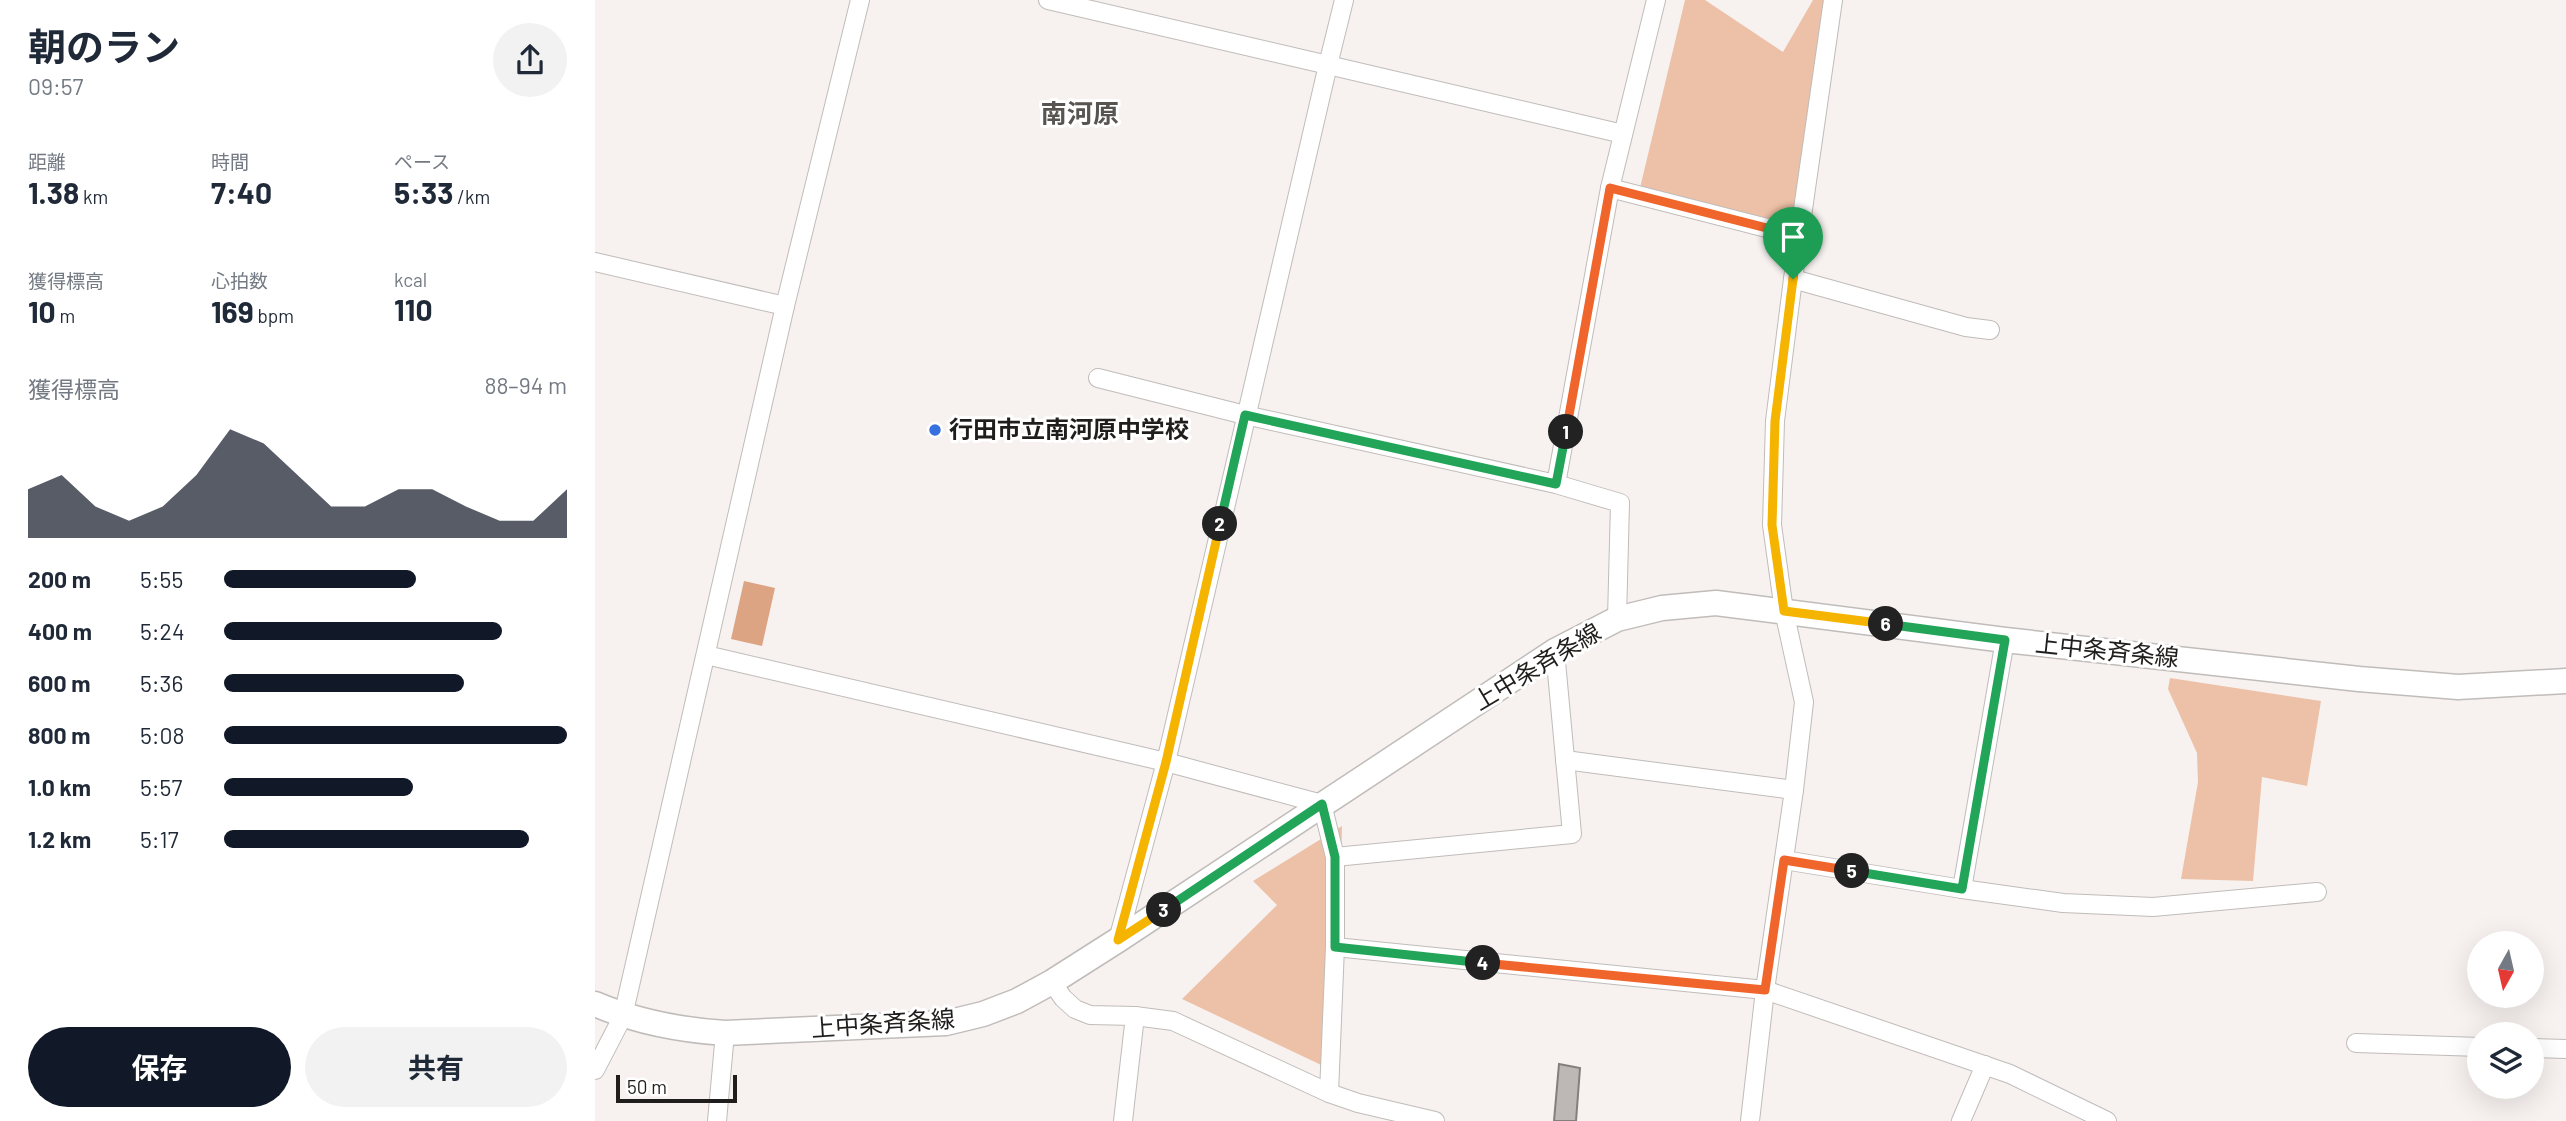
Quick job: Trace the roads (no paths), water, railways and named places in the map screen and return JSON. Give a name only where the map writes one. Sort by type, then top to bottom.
[{"type":"main road","name":"上中条斉条線","points":[[595,1004],[623,1016],[689,1031],[725,1033],[946,1023],[983,1014],[1017,1001],[1052,982],[1555,651],[1617,619],[1662,608],[1716,603],[2005,640],[2359,679],[2458,687],[2566,681]]},
{"type":"street","points":[[595,1070],[623,1016],[785,306],[860,0]]},
{"type":"street","points":[[1048,0],[1623,134]]},
{"type":"street","points":[[1118,940],[1166,762],[1344,0]]},
{"type":"street","points":[[1556,484],[1610,188],[1655,0]]},
{"type":"street","points":[[1750,1121],[1804,702],[1784,611],[1772,525],[1775,421],[1798,236],[1833,0]]},
{"type":"street","points":[[1610,188],[1798,236]]},
{"type":"street","points":[[595,262],[785,306]]},
{"type":"street","points":[[1793,279],[1966,327],[1990,330]]},
{"type":"street","points":[[1098,378],[1245,415],[1556,484],[1620,503],[1617,619]]},
{"type":"street","points":[[1962,889],[2005,640]]},
{"type":"street","points":[[1335,857],[1572,834],[1555,651]]},
{"type":"street","points":[[706,655],[1166,762],[1322,804],[1335,857],[1335,947],[1329,1093]]},
{"type":"street","points":[[1565,760],[1794,790]]},
{"type":"street","points":[[1784,860],[2063,903],[2154,907],[2318,892]]},
{"type":"street","points":[[1335,947],[1765,990],[2010,1074],[2107,1121]]},
{"type":"street","points":[[1052,982],[1075,1009],[1090,1015],[1135,1016],[1173,1021],[1329,1093],[1358,1103],[1435,1121]]},
{"type":"street","points":[[1123,1121],[1135,1016]]},
{"type":"street","points":[[717,1121],[725,1033]]},
{"type":"street","points":[[2356,1043],[2467,1047]]},
{"type":"street","points":[[2544,1048],[2566,1049]]},
{"type":"street","points":[[1961,1121],[1985,1065]]},
{"type":"place","name":"行田市立南河原中学校","points":[[935,430]]},
{"type":"district","name":"南河原","points":[[1080,114]]}]
